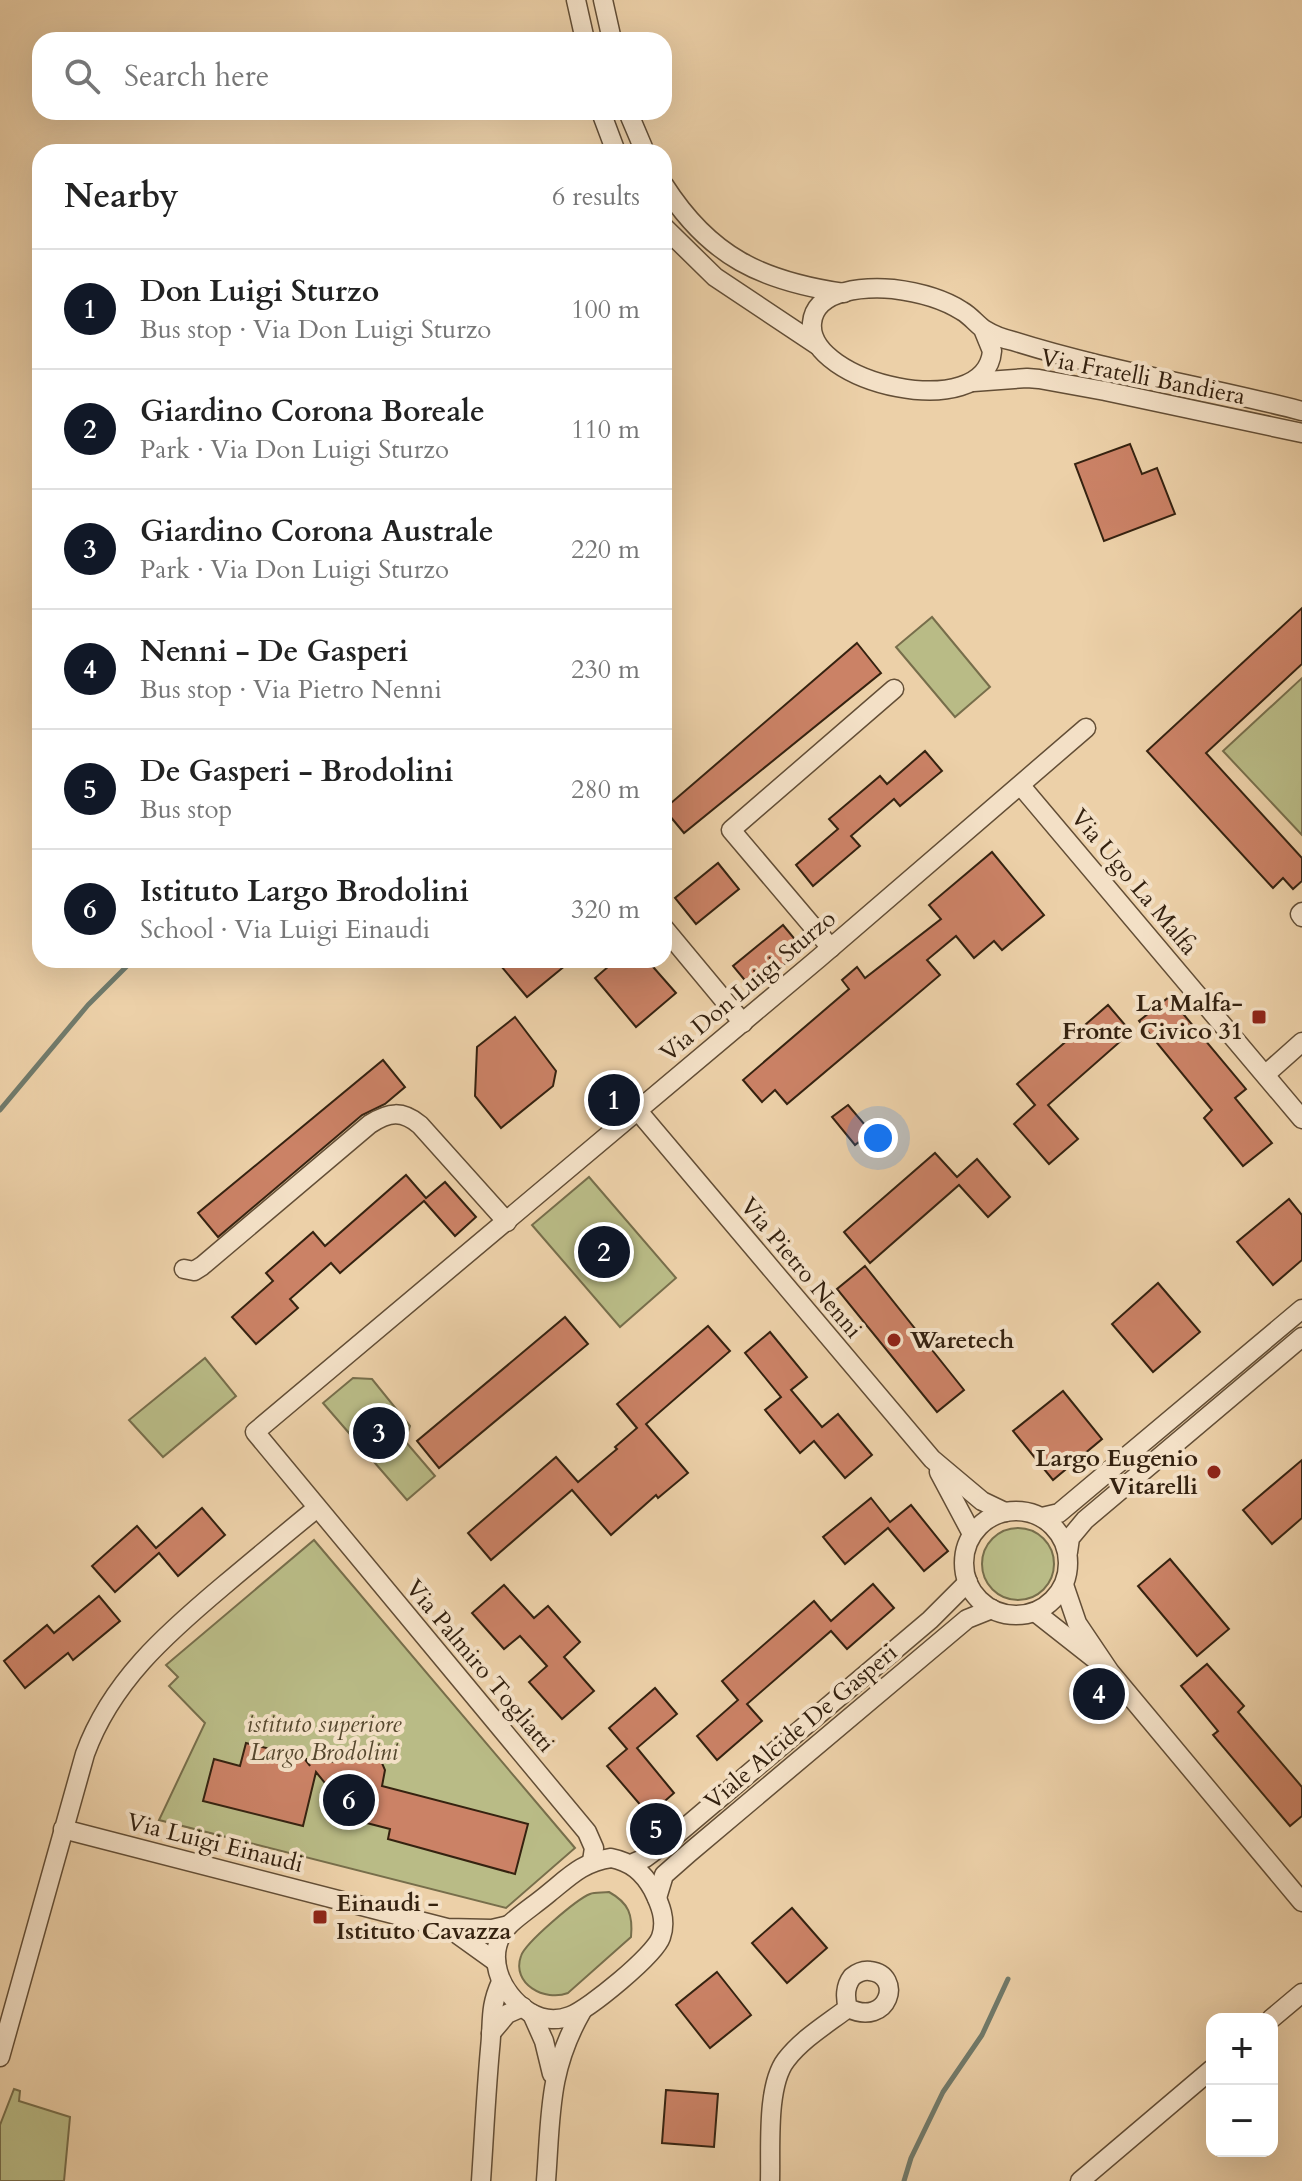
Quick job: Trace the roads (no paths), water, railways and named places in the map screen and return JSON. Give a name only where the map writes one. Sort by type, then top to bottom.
[{"type":"street","points":[[576,0],[583,32]]},
{"type":"street","points":[[603,0],[610,32]]},
{"type":"street","points":[[604,120],[613,144]]},
{"type":"street","points":[[631,120],[642,144]]},
{"type":"street","name":"Via Fratelli Bandiera","points":[[672,195],[697,226],[731,256],[767,276],[844,293],[859,289],[894,289],[933,297],[962,311],[983,329],[1012,341],[1302,411]]},
{"type":"street","name":"Via Fratelli Bandiera","points":[[672,235],[715,277],[817,345],[828,357],[845,368],[886,383],[931,390],[951,389],[973,382],[1039,379],[1302,433]]},
{"type":"street","points":[[817,345],[812,331],[814,316],[830,299],[844,293]]},
{"type":"street","points":[[973,382],[985,371],[992,356],[991,344],[983,329]]},
{"type":"street","points":[[831,948],[731,830],[894,689]]},
{"type":"street","name":"Via Don Luigi Sturzo","points":[[255,1432],[743,1023],[1086,728]]},
{"type":"street","name":"Via Ugo La Malfa","points":[[1021,786],[1302,1119]]},
{"type":"street","points":[[672,938],[743,1023]]},
{"type":"street","points":[[1266,1074],[1302,1042]]},
{"type":"street","name":"Via Pietro Nenni","points":[[638,1111],[932,1459],[982,1501],[1005,1512]]},
{"type":"street","points":[[184,1269],[194,1271],[202,1266],[370,1124],[393,1113],[408,1116],[420,1125],[507,1222]]},
{"type":"street","points":[[1042,1517],[1059,1513],[1302,1309]]},
{"type":"street","points":[[1068,1552],[1059,1532],[1042,1517],[1024,1511],[1005,1512],[986,1520],[972,1534],[964,1562],[968,1582],[977,1597],[992,1609],[1018,1615],[1035,1612],[1057,1597],[1064,1585],[1069,1566],[1070,1538],[1085,1520],[1302,1337]]},
{"type":"street","name":"Via Palmiro Togliatti","points":[[255,1432],[587,1832],[594,1848],[592,1861]]},
{"type":"street","points":[[932,1459],[972,1534]]},
{"type":"street","points":[[0,2057],[90,1739],[117,1691],[171,1631],[317,1508]]},
{"type":"street","name":"Viale Alcide De Gasperi","points":[[631,1864],[645,1858],[675,1836],[930,1620],[968,1582]]},
{"type":"street","points":[[1064,1585],[1077,1623],[1110,1672],[1302,1902]]},
{"type":"street","name":"Viale Alcide De Gasperi","points":[[657,1898],[664,1875],[689,1853],[967,1619],[992,1609]]},
{"type":"street","points":[[1035,1612],[1110,1672]]},
{"type":"street","name":"Via Luigi Einaudi","points":[[63,1829],[447,1928],[474,1930],[509,1925]]},
{"type":"street","points":[[491,2033],[507,2014],[527,2011],[556,2020],[582,2011],[642,1962],[655,1947],[661,1939],[663,1925],[657,1898],[649,1883],[631,1864],[611,1858],[592,1861],[509,1925],[498,1947],[496,1962],[501,1982],[527,2011],[547,2050],[553,2084]]},
{"type":"street","name":"Via Luigi Einaudi","points":[[447,1928],[496,1962]]},
{"type":"street","points":[[481,2181],[492,2000],[501,1982]]},
{"type":"street","points":[[1278,2013],[1302,1993]]},
{"type":"street","points":[[770,2181],[775,2085],[781,2067],[798,2046],[848,2008]]},
{"type":"street","points":[[546,2181],[553,2084],[562,2049],[582,2011]]},
{"type":"street","points":[[1080,2181],[1206,2074]]},
{"type":"waterway","points":[[0,1110],[88,1005],[125,968]]},
{"type":"waterway","points":[[904,2181],[911,2158],[943,2092],[982,2035],[1008,1979]]},
{"type":"place","name":"La Malfa- Fronte Civico 31","points":[[1259,1017]]},
{"type":"place","name":"Don Luigi Sturzo","points":[[614,1100]]},
{"type":"place","name":"Giardino Corona Boreale","points":[[604,1252]]},
{"type":"place","name":"Waretech","points":[[894,1340]]},
{"type":"place","name":"Giardino Corona Australe","points":[[379,1433]]},
{"type":"place","name":"Largo Eugenio Vitarelli","points":[[1214,1472]]},
{"type":"place","name":"Nenni - De Gasperi","points":[[1099,1694]]},
{"type":"place","name":"Istituto Largo Brodolini","points":[[349,1800]]},
{"type":"place","name":"De Gasperi - Brodolini","points":[[656,1829]]},
{"type":"place","name":"Einaudi - Istituto Cavazza","points":[[320,1917]]},
{"type":"park label","name":"istituto superiore Largo Brodolini","points":[[324,1738]]}]
